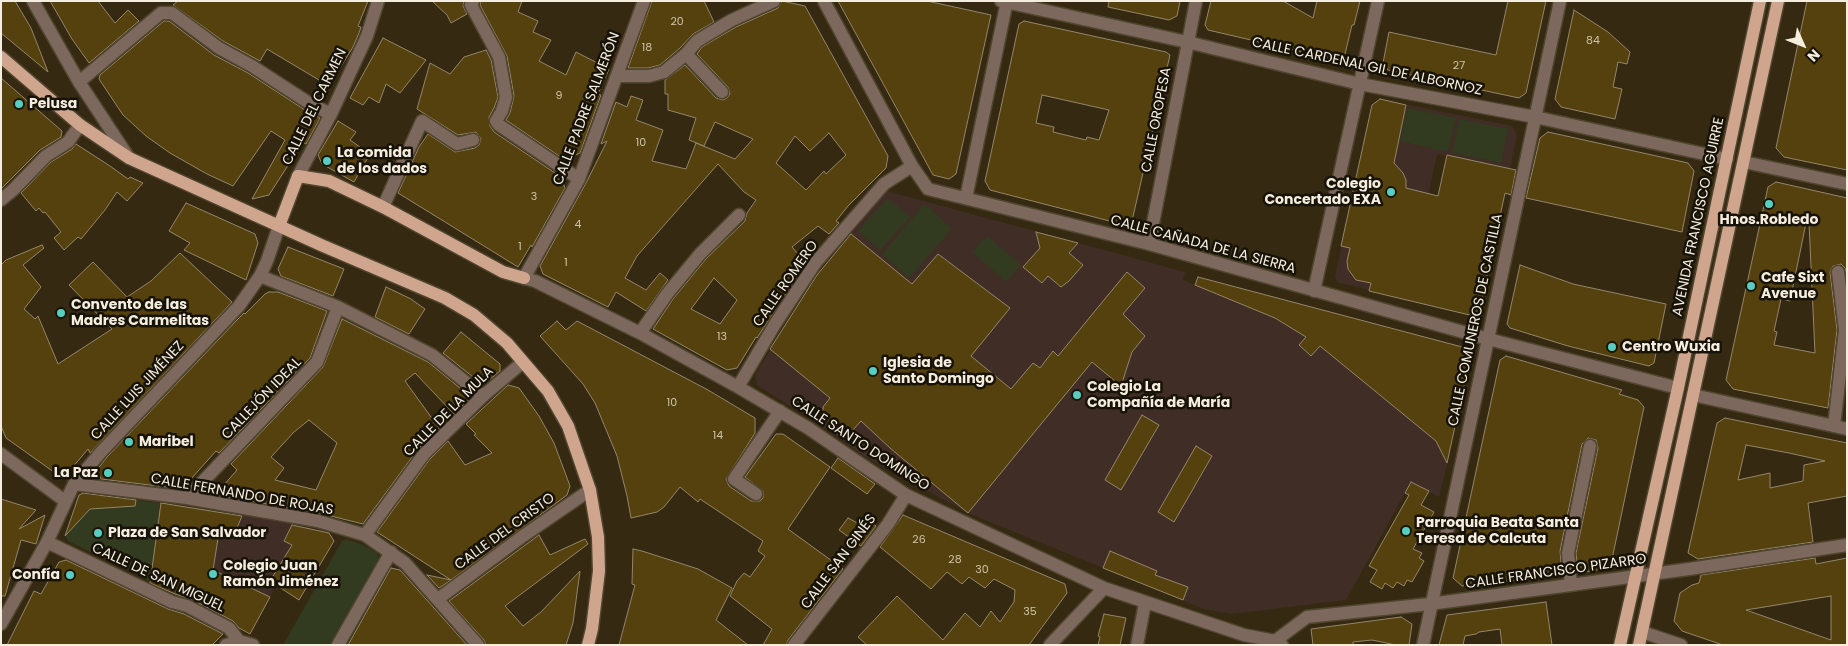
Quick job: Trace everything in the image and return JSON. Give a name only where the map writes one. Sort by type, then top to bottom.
[{"type":"main road","name":"AVENIDA FRANCISCO AGUIRRE","points":[[1620,645],[1634,576],[1678,388],[1760,1]]},
{"type":"main road","points":[[1639,645],[1778,1]]},
{"type":"main road","points":[[1,57],[80,125],[129,158],[444,298],[491,328],[548,392],[568,426],[590,490],[598,537],[599,571],[588,645]]},
{"type":"main road","points":[[298,176],[329,181],[383,207],[503,272],[524,278]]},
{"type":"main road","name":"CALLE DEL CARMEN","points":[[280,226],[298,176]]},
{"type":"street","points":[[33,1],[78,82],[129,158]]},
{"type":"street","name":"CALLE DEL CARMEN","points":[[298,176],[331,114],[367,36],[378,1]]},
{"type":"street","points":[[473,1],[471,5],[499,57],[506,97],[502,111],[496,121],[499,126],[579,179]]},
{"type":"street","name":"CALLE PADRE SALMERÓN","points":[[524,278],[579,179],[644,1]]},
{"type":"street","points":[[617,76],[649,76],[664,72],[686,54],[697,41],[732,20],[774,1]]},
{"type":"street","name":"CALLE CAÑADA DE LA SIERRA","points":[[824,1],[912,166],[928,189],[1149,244],[1488,339],[1678,388]]},
{"type":"street","name":"CALLE OROPESA","points":[[1149,244],[1196,1]]},
{"type":"street","points":[[1314,291],[1378,1]]},
{"type":"street","name":"CALLE COMUNEROS DE CASTILLA","points":[[1423,645],[1430,604],[1560,1]]},
{"type":"street","points":[[966,198],[1005,2]]},
{"type":"street","name":"CALLE CARDENAL GIL DE ALBORNOZ","points":[[1005,2],[1187,42],[1360,84],[1535,117],[1726,158]]},
{"type":"street","points":[[78,82],[161,13],[172,13],[219,48],[252,66],[312,105],[331,114]]},
{"type":"street","points":[[686,54],[722,92]]},
{"type":"street","points":[[383,207],[422,121],[457,144],[472,140]]},
{"type":"street","points":[[1,200],[46,156],[68,142],[80,125]]},
{"type":"street","points":[[1744,162],[1847,184]]},
{"type":"street","name":"CALLE ROMERO","points":[[738,386],[775,324],[816,262],[884,184],[912,166]]},
{"type":"street","points":[[640,333],[667,294],[700,254],[739,215]]},
{"type":"street","name":"CALLE LUIS JIMÉNEZ","points":[[1,624],[47,542],[74,484],[100,452],[239,306],[260,276],[280,226]]},
{"type":"street","points":[[1693,395],[1841,428],[1845,330],[1838,272]]},
{"type":"street","points":[[260,276],[338,307],[432,355],[483,396]]},
{"type":"street","name":"CALLE SANTO DOMINGO","points":[[524,278],[535,281],[640,333],[738,386],[808,428],[906,495],[1104,588],[1243,640],[1278,643]]},
{"type":"street","name":"CALLEJÓN IDEAL","points":[[188,498],[317,362],[338,307]]},
{"type":"street","name":"CALLE DE LA MULA","points":[[365,535],[424,454],[483,396],[523,362]]},
{"type":"street","points":[[756,494],[734,479],[780,411]]},
{"type":"street","points":[[1571,585],[1568,552],[1590,446]]},
{"type":"street","points":[[1,454],[65,501]]},
{"type":"street","name":"CALLE FERNANDO DE ROJAS","points":[[74,484],[188,498],[318,521],[365,535],[405,563],[478,645]]},
{"type":"street","name":"CALLE DEL CRISTO","points":[[438,599],[523,536],[590,490]]},
{"type":"street","name":"CALLE SAN GINÉS","points":[[794,645],[888,524],[906,495]]},
{"type":"street","name":"CALLE DE SAN MIGUEL","points":[[47,542],[172,602],[187,606],[229,628],[239,641],[253,645]]},
{"type":"street","name":"CALLE FRANCISCO PIZARRO","points":[[1278,643],[1307,618],[1571,585],[1847,545]]},
{"type":"street","points":[[338,645],[391,552]]},
{"type":"street","points":[[1050,645],[1104,588]]},
{"type":"street","points":[[1136,645],[1145,603]]},
{"type":"street","points":[[1642,632],[1681,645]]},
{"type":"street","points":[[226,645],[239,641]]},
{"type":"shaded area","name":"Colegio Concertado EXA","points":[[1380,99],[1512,126],[1517,135],[1510,169],[1437,154],[1406,299],[1337,282],[1335,276],[1372,105]]},
{"type":"shaded area","name":"Colegio La Compañía de María","points":[[887,191],[1185,272],[1183,280],[1275,318],[1318,344],[1436,441],[1448,461],[1439,497],[1411,482],[1346,600],[1231,614],[1204,609],[968,513],[862,455],[830,431],[757,385],[755,375],[817,275]]},
{"type":"shaded area","name":"Colegio Juan Ramón Jiménez","points":[[243,515],[292,524],[284,540],[292,545],[269,584],[275,588],[250,634],[150,581],[156,539],[217,547],[220,532],[234,535]]},
{"type":"green space","points":[[1407,108],[1456,118],[1448,152],[1400,141]]},
{"type":"green space","points":[[1459,119],[1508,129],[1501,163],[1452,153]]},
{"type":"green space","points":[[888,198],[910,217],[880,250],[858,231]]},
{"type":"green space","points":[[925,204],[952,229],[909,278],[882,254]]},
{"type":"green space","points":[[987,236],[1021,265],[1006,282],[972,252]]},
{"type":"green space","points":[[84,493],[161,503],[150,581],[68,541],[65,535],[79,495]]},
{"type":"green space","points":[[347,539],[377,553],[379,559],[330,645],[283,645],[342,541]]},
{"type":"building","points":[[1,1],[15,1],[31,28],[48,72],[1,33]]},
{"type":"building","points":[[50,1],[98,1],[115,23],[128,10],[139,21],[89,63],[72,39]]},
{"type":"building","points":[[178,1],[368,1],[358,26],[361,27],[353,47],[329,86],[267,49],[260,61],[223,41],[173,5]]},
{"type":"building","points":[[432,1],[464,1],[463,6],[467,14],[451,23],[447,15]]},
{"type":"building","points":[[481,1],[522,1],[518,12],[538,21],[533,32],[551,40],[539,61],[566,75],[576,52],[609,69],[598,94],[601,95],[580,153],[565,160],[506,120],[510,113],[514,96],[507,56],[480,5]]},
{"type":"building","points":[[652,1],[704,1],[714,22],[693,34],[660,65],[648,68],[628,68]]},
{"type":"building","points":[[782,1],[805,6],[888,156],[886,168],[848,206],[836,221],[839,223],[829,234],[818,226],[792,247],[806,263],[737,368],[727,370],[653,329],[673,299],[706,259],[745,221],[747,213],[756,200],[744,192],[718,164],[637,256],[625,278],[646,290],[660,273],[668,280],[646,311],[616,292],[608,307],[543,274],[540,266],[607,141],[601,144],[616,102],[627,107],[631,96],[643,100],[636,120],[663,130],[652,161],[686,169],[696,143],[735,159],[753,139],[715,122],[704,146],[689,140],[696,118],[668,110],[668,94],[665,94],[665,80],[685,65],[716,98],[723,100],[727,98],[730,94],[728,87],[697,54],[702,47],[736,27],[778,8]],"holes":[[[829,133],[846,155],[826,174],[824,171],[806,190],[776,163],[795,136],[810,151]],[[714,278],[737,300],[720,324],[691,309]]]},
{"type":"building","points":[[838,1],[927,1],[991,15],[956,174],[949,179],[933,175]]},
{"type":"building","points":[[1109,1],[1180,1],[1177,16],[1169,20],[1108,7]]},
{"type":"building","points":[[1211,1],[1283,1],[1313,18],[1317,1],[1360,1],[1345,54],[1337,60],[1208,30],[1205,25]]},
{"type":"building","points":[[1508,1],[1546,1],[1526,93],[1519,98],[1388,70],[1383,63],[1389,32],[1496,55]]},
{"type":"building","points":[[1807,1],[1847,1],[1847,170],[1784,157],[1776,148]]},
{"type":"building","points":[[1574,10],[1608,32],[1630,52],[1627,64],[1618,62],[1613,87],[1622,89],[1615,119],[1561,107],[1555,99]]},
{"type":"building","points":[[164,21],[169,21],[214,55],[248,73],[320,118],[306,144],[303,142],[269,195],[252,199],[285,140],[271,131],[233,186],[170,153],[146,136],[123,115],[99,79],[100,75]]},
{"type":"building","points":[[1024,21],[1166,52],[1170,55],[1132,221],[1125,225],[990,190],[985,181],[1019,24]],"holes":[[[1042,95],[1109,110],[1099,140],[1087,137],[1086,140],[1053,132],[1054,127],[1036,123]]]},
{"type":"building","points":[[383,38],[426,60],[400,93],[386,84],[379,103],[369,97],[363,105],[350,98]]},
{"type":"building","points":[[486,50],[491,60],[498,97],[489,117],[490,126],[494,132],[561,177],[565,188],[532,247],[531,245],[518,267],[398,193],[419,147],[428,134],[455,152],[475,148],[479,145],[481,139],[476,132],[458,135],[417,109],[430,63],[450,74],[464,57]]},
{"type":"building","points":[[1,78],[62,131],[61,137],[40,150],[1,189]]},
{"type":"building","points":[[1380,99],[1406,105],[1394,163],[1403,173],[1406,180],[1406,188],[1438,196],[1447,155],[1516,170],[1511,195],[1505,193],[1478,317],[1369,291],[1371,283],[1356,280],[1348,269],[1347,261],[1350,248],[1341,246],[1372,105]]},
{"type":"building","points":[[338,121],[356,132],[350,140],[370,154],[354,182],[322,164],[318,155]]},
{"type":"building","points":[[1548,132],[1688,163],[1694,171],[1682,232],[1526,198],[1540,138]]},
{"type":"building","points":[[76,144],[128,179],[130,177],[143,183],[127,201],[117,192],[81,239],[78,237],[64,250],[54,238],[61,232],[45,212],[43,213],[39,208],[36,211],[21,193],[51,162],[72,149]]},
{"type":"building","points":[[1776,182],[1847,198],[1847,277],[1845,268],[1841,264],[1833,266],[1830,272],[1837,330],[1828,408],[1733,389],[1726,380],[1768,187]],"holes":[[[1806,223],[1809,223],[1815,353],[1774,345],[1777,332],[1774,331],[1781,299],[1790,301]]]},
{"type":"building","points":[[186,203],[255,234],[258,243],[246,280],[184,250],[190,243],[169,231]]},
{"type":"building","points":[[1036,232],[1078,243],[1069,253],[1083,265],[1061,287],[1048,276],[1042,283],[1023,267],[1040,248]]},
{"type":"building","points":[[851,234],[912,284],[938,254],[1010,308],[971,356],[1011,389],[1033,363],[1040,368],[1053,351],[1058,356],[1127,272],[1145,288],[1123,314],[1145,336],[1132,352],[1121,386],[1092,362],[968,513],[890,448],[861,421],[851,432],[837,434],[823,422],[823,407],[830,398],[770,349],[817,275]]},
{"type":"building","points":[[42,245],[44,248],[23,265],[41,287],[24,309],[35,319],[38,316],[58,364],[112,329],[69,285],[93,262],[127,297],[151,281],[180,253],[232,302],[90,453],[88,449],[66,475],[58,475],[6,438],[1,426],[1,265],[6,260]]},
{"type":"building","points":[[288,247],[344,269],[333,296],[281,276],[278,269]]},
{"type":"building","points":[[1520,265],[1573,284],[1666,304],[1654,363],[1649,366],[1568,346],[1510,328],[1507,324]]},
{"type":"building","points":[[1198,277],[1466,348],[1471,353],[1447,463],[1436,441],[1320,346],[1311,356],[1299,345],[1306,337],[1275,318],[1195,285]]},
{"type":"building","points":[[386,287],[411,299],[425,309],[409,334],[375,317]]},
{"type":"building","points":[[269,292],[278,292],[327,311],[310,358],[219,453],[216,451],[182,489],[101,479],[97,470],[107,457],[237,320]]},
{"type":"building","points":[[342,319],[428,362],[471,397],[454,414],[415,373],[405,381],[439,428],[418,449],[363,524],[319,513],[215,495],[237,470],[231,464],[323,367]],"holes":[[[309,420],[337,443],[316,490],[275,480],[284,468],[271,457],[294,432]]]},
{"type":"building","points":[[557,321],[566,330],[577,321],[708,390],[755,418],[755,433],[726,479],[729,486],[751,501],[760,501],[763,498],[763,491],[745,477],[776,434],[783,434],[830,467],[788,529],[843,569],[786,645],[763,645],[772,629],[730,596],[737,581],[744,573],[750,577],[765,556],[758,551],[763,541],[700,499],[698,502],[680,487],[664,507],[657,512],[631,518],[617,456],[595,403],[583,384],[540,336]]},
{"type":"building","points":[[461,332],[500,364],[500,371],[483,385],[443,353]]},
{"type":"building","points":[[1506,356],[1622,390],[1619,394],[1638,400],[1644,407],[1611,564],[1603,569],[1578,573],[1576,553],[1598,448],[1596,440],[1588,438],[1582,444],[1560,551],[1562,575],[1462,586],[1453,578],[1500,360]]},
{"type":"building","points":[[508,385],[519,388],[539,416],[554,443],[570,486],[567,495],[451,580],[377,532],[430,459],[448,441],[465,465],[492,453],[466,424]]},
{"type":"building","points":[[1142,415],[1159,425],[1121,490],[1105,480]]},
{"type":"building","points":[[1725,418],[1847,443],[1847,496],[1808,503],[1813,542],[1698,559],[1688,553],[1717,423]],"holes":[[[1746,445],[1825,461],[1804,465],[1803,481],[1770,488],[1770,473],[1738,480]]]},
{"type":"building","points":[[1196,446],[1212,456],[1174,522],[1158,512]]},
{"type":"building","points":[[838,458],[875,484],[867,494],[831,468]]},
{"type":"building","name":"Parroquia Beata Santa Teresa de Calcuta","points":[[1411,482],[1429,491],[1421,505],[1434,512],[1413,549],[1422,553],[1419,558],[1424,561],[1412,582],[1407,580],[1404,586],[1397,582],[1393,588],[1385,583],[1382,589],[1370,582],[1377,570],[1369,566],[1409,495],[1405,493]]},
{"type":"building","points":[[83,493],[136,500],[135,506],[90,509],[65,536],[79,495]]},
{"type":"building","points":[[1,499],[36,510],[19,529],[45,515],[36,544],[21,540],[5,596],[1,596]]},
{"type":"building","points":[[161,503],[242,516],[234,535],[219,532],[213,570],[270,597],[250,634],[239,628],[233,621],[191,599],[150,583]]},
{"type":"building","points":[[903,515],[1065,584],[1067,593],[1029,645],[867,645],[858,637],[897,596],[943,640],[965,613],[980,627],[991,611],[1000,622],[1014,602],[1015,590],[994,579],[985,588],[969,577],[962,584],[947,572],[931,589],[880,547]]},
{"type":"building","points":[[848,518],[863,526],[868,519],[876,526],[861,546],[839,530]]},
{"type":"building","points":[[292,525],[329,533],[334,541],[299,600],[270,581],[292,545],[284,541]]},
{"type":"building","points":[[539,535],[550,555],[585,539],[588,544],[505,606],[523,626],[541,612],[580,571],[573,623],[566,645],[486,645],[484,640],[449,601]]},
{"type":"building","points":[[633,549],[698,569],[732,588],[716,620],[748,645],[619,645],[635,585],[632,584]]},
{"type":"building","points":[[1110,551],[1157,571],[1155,575],[1188,587],[1183,600],[1103,568]]},
{"type":"building","points":[[1815,558],[1816,564],[1847,558],[1847,645],[1723,645],[1682,631],[1674,621],[1680,593],[1699,583],[1701,575]],"holes":[[[1831,596],[1831,640],[1746,610]]]},
{"type":"building","points":[[66,560],[223,634],[212,645],[7,645],[34,591],[41,594],[59,562]]},
{"type":"building","points":[[391,568],[400,570],[467,645],[348,645]]},
{"type":"building","points":[[427,575],[451,580],[439,588]]},
{"type":"building","points":[[1546,602],[1552,645],[1502,645],[1500,629],[1465,636],[1463,645],[1439,645],[1447,615]]},
{"type":"building","points":[[1104,614],[1126,618],[1120,645],[1098,645],[1100,637],[1098,636]]},
{"type":"building","points":[[1401,617],[1412,624],[1409,645],[1396,645],[1372,640],[1353,642],[1353,645],[1313,645],[1311,629]]},
{"type":"place","name":"Pelusa","points":[[19,104]]},
{"type":"place","name":"La comida de los dados","points":[[327,161]]},
{"type":"place","name":"Colegio Concertado EXA","points":[[1391,192]]},
{"type":"place","name":"Hnos.Robledo","points":[[1769,204]]},
{"type":"place","name":"Cafe Sixt Avenue","points":[[1751,286]]},
{"type":"place","name":"Convento de las Madres Carmelitas","points":[[61,313]]},
{"type":"place","name":"Centro Wuxia","points":[[1612,347]]},
{"type":"place","name":"Iglesia de Santo Domingo","points":[[873,371]]},
{"type":"place","name":"Colegio La Compañía de María","points":[[1077,395]]},
{"type":"place","name":"Maribel","points":[[129,442]]},
{"type":"place","name":"La Paz","points":[[108,473]]},
{"type":"place","name":"Parroquia Beata Santa Teresa de Calcuta","points":[[1406,531]]},
{"type":"place","name":"Plaza de San Salvador","points":[[98,533]]},
{"type":"place","name":"Colegio Juan Ramón Jiménez","points":[[213,574]]},
{"type":"place","name":"Confía","points":[[70,575]]}]
